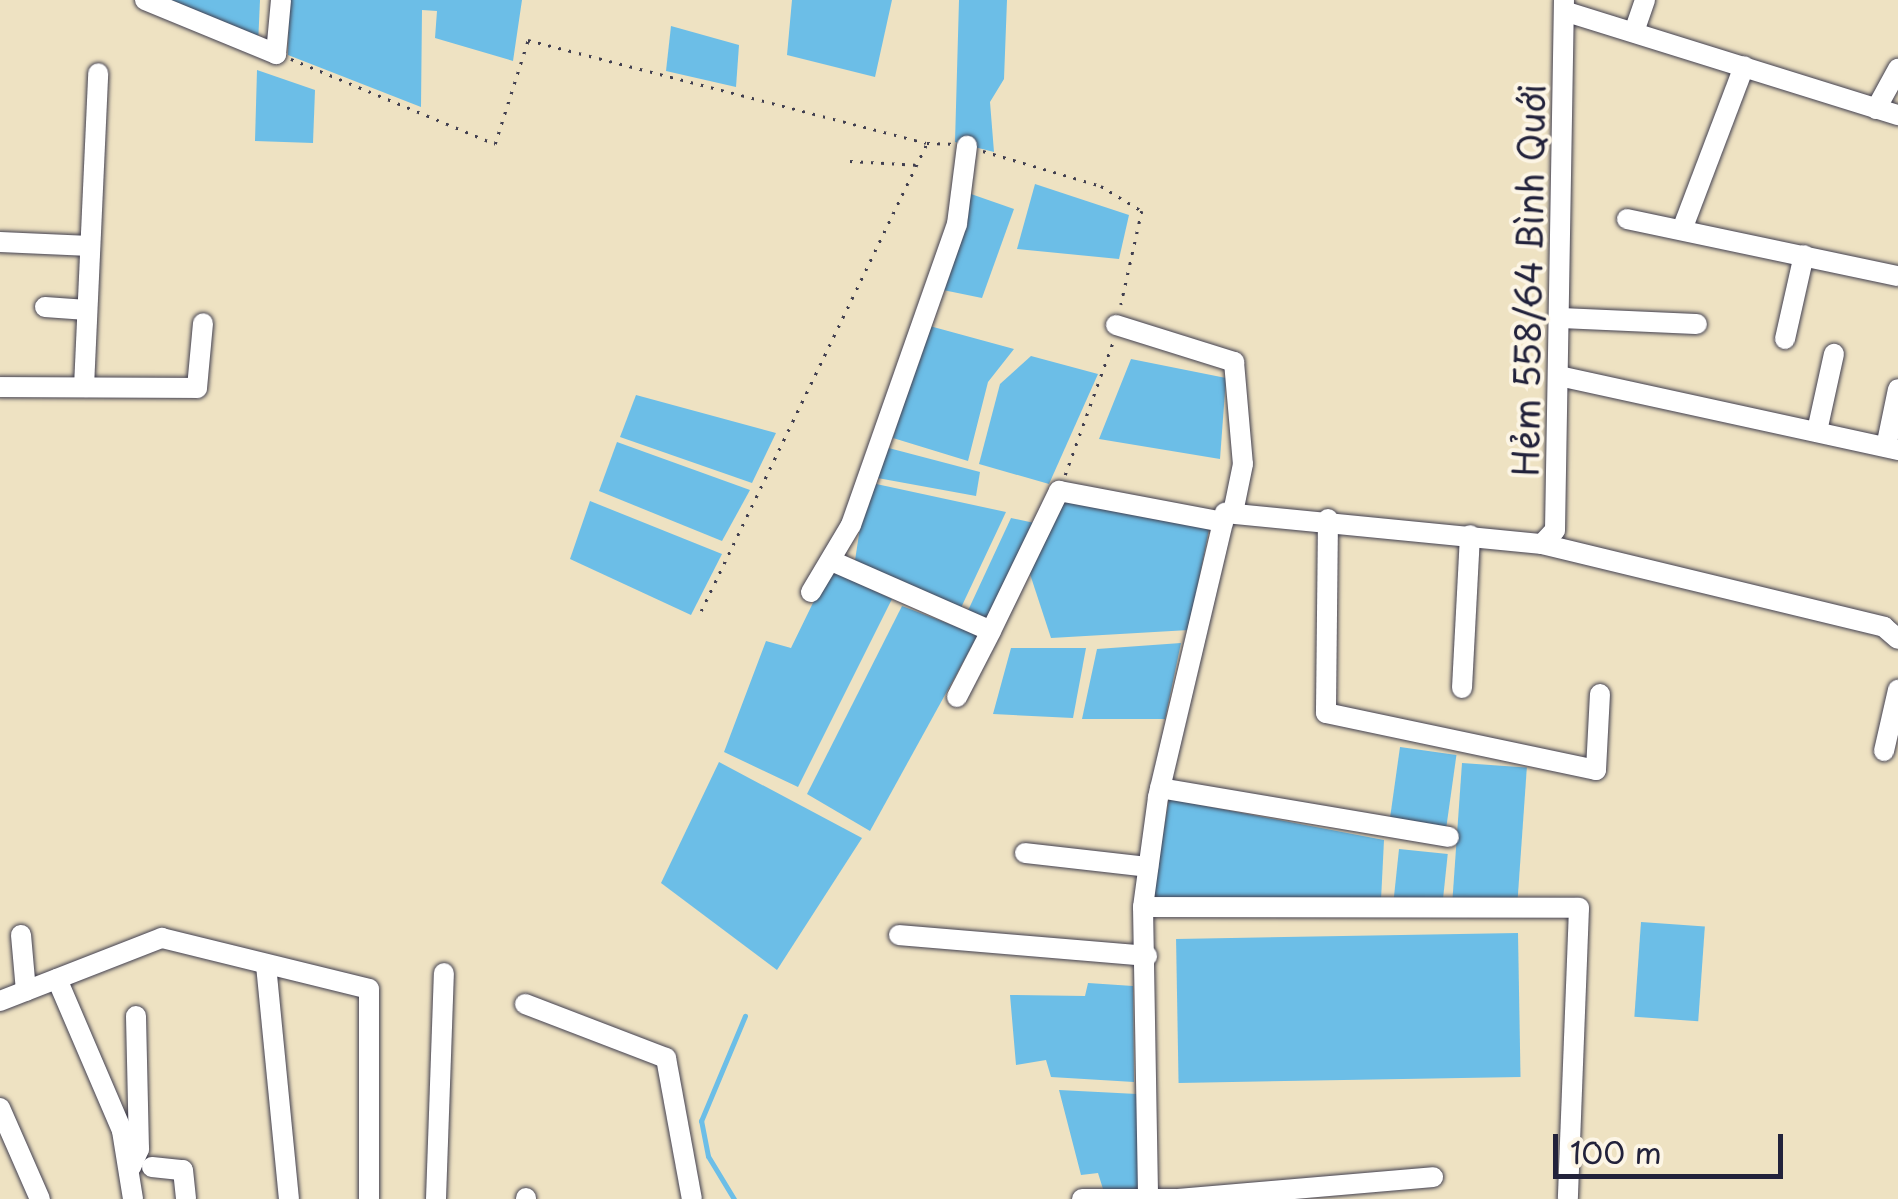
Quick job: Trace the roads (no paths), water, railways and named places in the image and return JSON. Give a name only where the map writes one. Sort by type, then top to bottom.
[{"type":"street","points":[[145,0],[278,53],[282,0]]},
{"type":"street","points":[[1635,29],[1645,0]]},
{"type":"street","name":"Hẻm 558/64 Bình Quới","points":[[1542,544],[1555,530],[1565,6],[1898,116]]},
{"type":"street","points":[[1684,227],[1744,66]]},
{"type":"street","points":[[1876,109],[1898,69]]},
{"type":"street","points":[[84,387],[98,73]]},
{"type":"street","points":[[811,592],[834,562],[957,224],[966,146]]},
{"type":"street","points":[[1626,220],[1684,227],[1898,276]]},
{"type":"street","points":[[0,242],[90,246]]},
{"type":"street","points":[[1785,340],[1804,255]]},
{"type":"street","points":[[45,307],[87,310]]},
{"type":"street","points":[[1560,318],[1697,324]]},
{"type":"street","points":[[0,387],[197,388],[203,322]]},
{"type":"street","points":[[1116,325],[1234,362],[1243,464],[1160,788],[1142,907],[1147,956],[1148,1193]]},
{"type":"street","points":[[1816,431],[1834,354]]},
{"type":"street","points":[[1559,376],[1892,449],[1898,389]]},
{"type":"street","points":[[956,697],[1058,490],[1229,515],[1328,519],[1542,544],[1884,627],[1898,639]]},
{"type":"street","points":[[1328,519],[1326,713],[1596,770],[1600,694]]},
{"type":"street","points":[[1462,688],[1470,536]]},
{"type":"street","points":[[834,562],[991,631]]},
{"type":"street","points":[[1884,751],[1898,690]]},
{"type":"street","points":[[1160,788],[1449,837]]},
{"type":"street","points":[[1025,853],[1148,867]]},
{"type":"street","points":[[1142,907],[1579,908],[1568,1199]]},
{"type":"street","points":[[22,935],[26,991]]},
{"type":"street","points":[[899,935],[1147,956]]},
{"type":"street","points":[[0,1001],[162,938],[369,990],[369,1199]]},
{"type":"street","points":[[266,965],[288,1199]]},
{"type":"street","points":[[436,1199],[444,973]]},
{"type":"street","points":[[57,979],[130,1168],[133,1199]]},
{"type":"street","points":[[525,1004],[666,1058],[692,1199]]},
{"type":"street","points":[[130,1168],[139,1149],[136,1016]]},
{"type":"street","points":[[0,1108],[40,1199]]},
{"type":"street","points":[[152,1167],[182,1170],[186,1199]]},
{"type":"street","points":[[1082,1199],[1148,1193],[1177,1199],[1433,1177]]},
{"type":"water","points":[[169,0],[260,0],[258,45]]},
{"type":"water","points":[[289,0],[522,0],[513,61],[435,38],[437,11],[422,10],[421,107],[288,55]]},
{"type":"water","points":[[792,0],[892,0],[875,77],[787,55]]},
{"type":"water","points":[[959,0],[1007,0],[1004,79],[990,102],[994,152],[955,142]]},
{"type":"water","points":[[671,26],[739,45],[736,87],[666,71]]},
{"type":"water","points":[[257,70],[315,90],[313,143],[255,141]]},
{"type":"water","points":[[1035,184],[1129,215],[1119,259],[1017,249]]},
{"type":"water","points":[[971,194],[1014,209],[982,298],[943,290]]},
{"type":"water","points":[[926,325],[1014,349],[988,382],[968,461],[893,438]]},
{"type":"water","points":[[1031,356],[1098,374],[1049,484],[979,464],[1000,384]]},
{"type":"water","points":[[1131,359],[1226,378],[1220,459],[1099,439]]},
{"type":"water","points":[[636,395],[776,433],[752,483],[620,437]]},
{"type":"water","points":[[617,442],[750,490],[722,541],[599,491]]},
{"type":"water","points":[[881,446],[980,472],[976,496],[872,477]]},
{"type":"water","points":[[867,482],[1006,512],[959,612],[854,567]]},
{"type":"water","points":[[1062,498],[1210,524],[1189,630],[1051,638],[1029,571]]},
{"type":"water","points":[[590,501],[722,554],[691,615],[570,559]]},
{"type":"water","points":[[1011,518],[1039,524],[992,621],[965,617]]},
{"type":"water","points":[[829,570],[892,599],[798,787],[724,752],[766,641],[791,648]]},
{"type":"water","points":[[902,606],[978,635],[870,831],[807,794]]},
{"type":"water","points":[[1181,643],[1165,719],[1082,719],[1097,649]]},
{"type":"water","points":[[1011,648],[1086,648],[1073,718],[993,714]]},
{"type":"water","points":[[1400,747],[1456,755],[1445,833],[1389,825]]},
{"type":"water","points":[[719,762],[862,838],[777,970],[661,883]]},
{"type":"water","points":[[1462,763],[1527,768],[1517,905],[1452,901]]},
{"type":"water","points":[[1169,799],[1384,840],[1381,900],[1152,900]]},
{"type":"water","points":[[1399,849],[1448,854],[1442,906],[1394,901]]},
{"type":"water","points":[[1641,922],[1705,926],[1698,1021],[1634,1017]]},
{"type":"water","points":[[1518,933],[1521,1077],[1179,1083],[1176,939]]},
{"type":"water","points":[[1088,983],[1133,986],[1134,1082],[1051,1077],[1046,1060],[1016,1065],[1010,995],[1085,996]]},
{"type":"water","points":[[1059,1090],[1137,1094],[1140,1189],[1103,1189],[1098,1173],[1081,1175]]},
{"type":"waterway","points":[[734,1199],[708,1156],[701,1121],[745,1016]]}]
